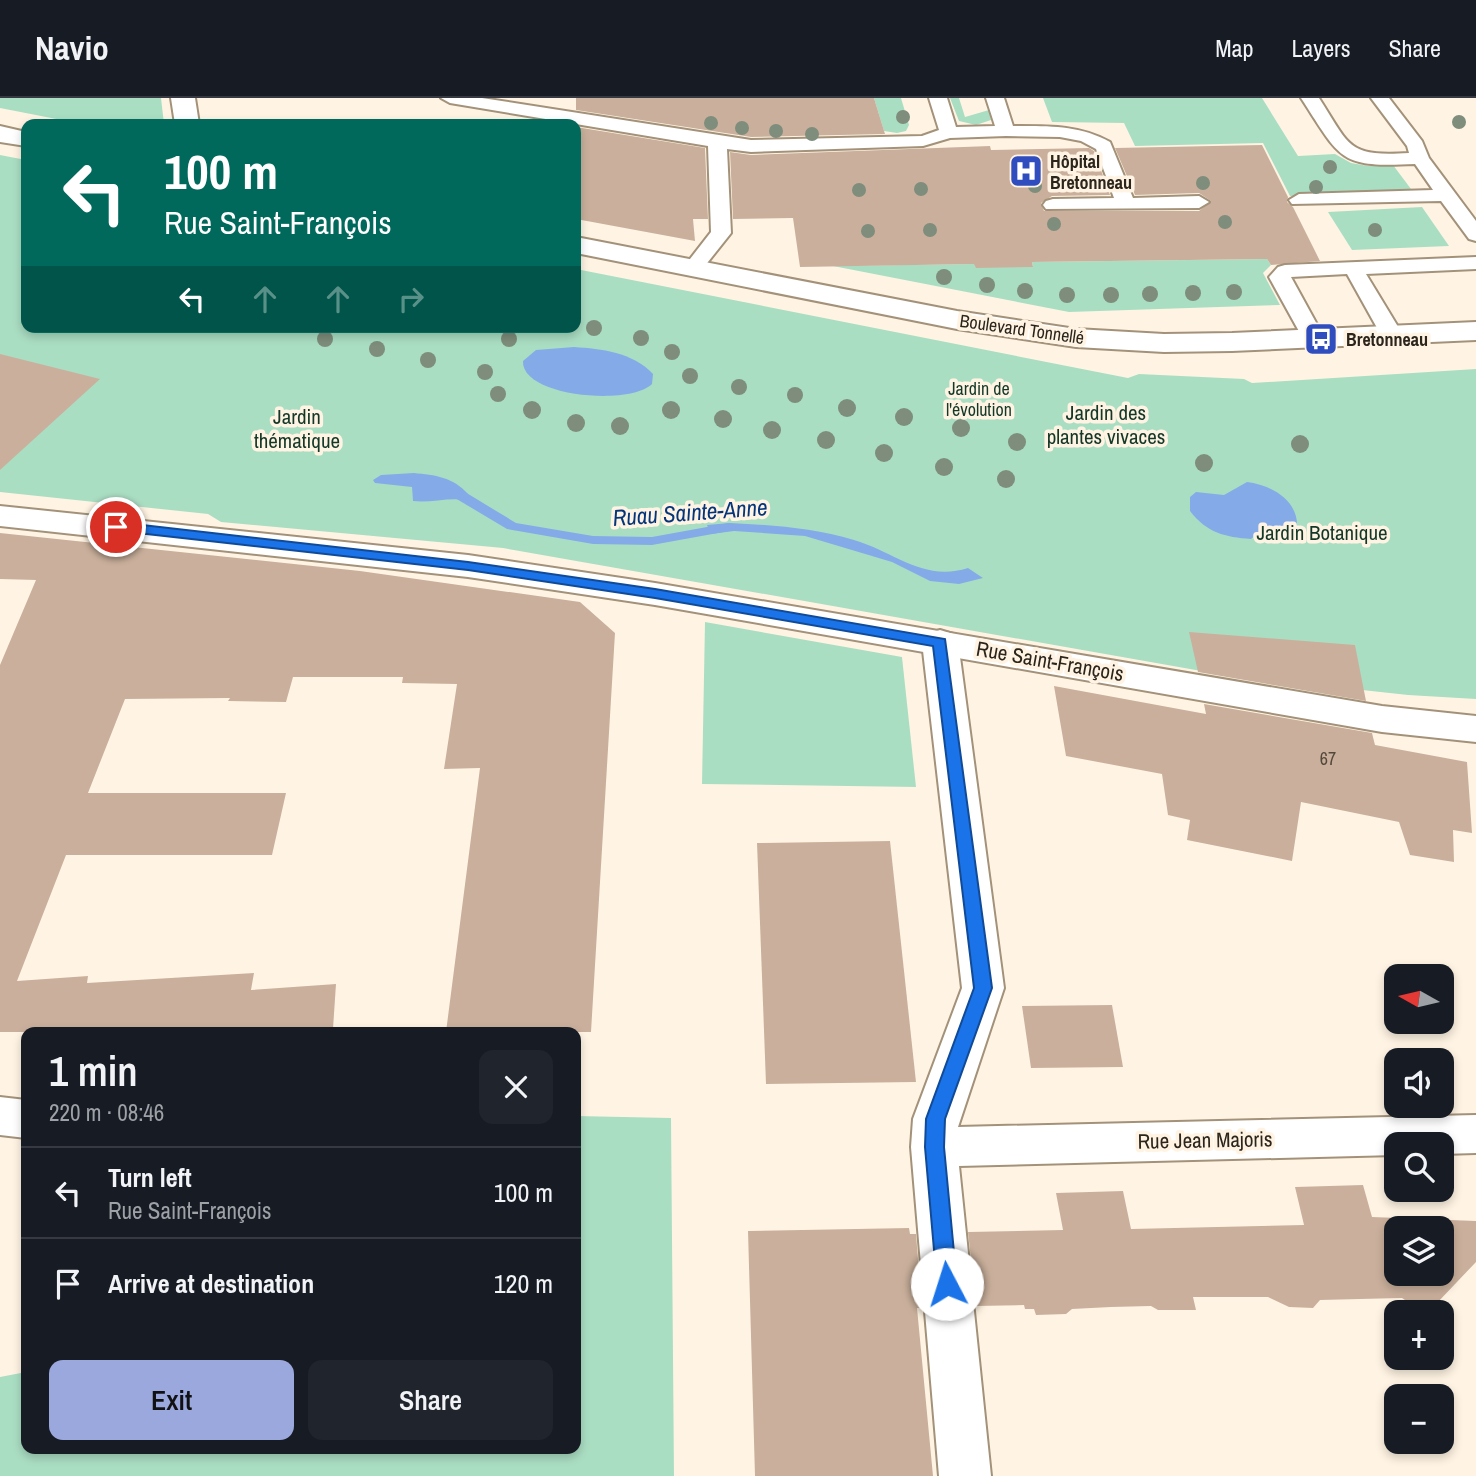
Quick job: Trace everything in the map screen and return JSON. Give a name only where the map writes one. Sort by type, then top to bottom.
[{"type":"street","points":[[183,98],[186,119]]},
{"type":"street","points":[[0,134],[21,138]]},
{"type":"street","name":"Boulevard Tonnellé","points":[[581,246],[957,320],[1076,338],[1183,343],[1476,331]]},
{"type":"street","name":"Rue Saint-François","points":[[0,516],[468,566],[655,594],[1382,719],[1476,729]]},
{"type":"street","points":[[940,642],[983,988],[936,1119],[934,1147],[965,1476]]},
{"type":"street","points":[[0,1116],[21,1118]]},
{"type":"street","name":"Rue Jean Majoris","points":[[934,1147],[1476,1134]]},
{"type":"lane","points":[[450,98],[577,119]]},
{"type":"lane","points":[[938,98],[949,133]]},
{"type":"lane","points":[[995,98],[1006,131]]},
{"type":"lane","points":[[1310,98],[1345,151],[1373,159],[1420,158]]},
{"type":"lane","points":[[1380,98],[1416,145],[1420,158],[1476,235]]},
{"type":"lane","points":[[581,120],[751,146],[923,141],[949,133],[1060,132],[1086,136],[1104,146],[1125,203]]},
{"type":"lane","points":[[693,268],[721,233],[717,142]]},
{"type":"lane","points":[[1299,200],[1447,195]]},
{"type":"lane","points":[[1054,205],[1199,202]]},
{"type":"lane","points":[[1357,276],[1476,263]]},
{"type":"lane","points":[[1314,339],[1279,277],[1285,271],[1357,276],[1476,278]]},
{"type":"lane","points":[[1357,276],[1392,335]]},
{"type":"green space","points":[[0,98],[161,98],[163,119],[56,119],[0,108]]},
{"type":"green space","points":[[874,98],[901,98],[909,125],[906,131],[884,131]]},
{"type":"green space","points":[[950,98],[959,98],[965,117],[989,110],[991,120],[976,125],[959,121]]},
{"type":"green space","points":[[1043,98],[1262,98],[1298,156],[1335,154],[1351,163],[1368,166],[1393,165],[1414,193],[1290,196],[1263,143],[1135,146],[1124,123],[1052,122]]},
{"type":"green space","name":"Jardin Botanique","points":[[0,155],[21,159],[21,333],[581,333],[581,270],[1128,378],[1139,374],[1244,379],[1252,383],[1476,369],[1476,699],[1408,695],[1224,675],[503,548],[221,522],[208,514],[0,492]]},
{"type":"green space","points":[[1422,207],[1449,246],[1352,250],[1328,212]]},
{"type":"green space","points":[[1267,259],[1271,265],[1263,273],[1280,305],[1069,312],[833,266],[974,264],[1033,267],[1032,262]]},
{"type":"green space","points":[[705,622],[902,657],[916,787],[702,784]]},
{"type":"green space","points":[[581,1116],[671,1118],[674,1476],[0,1476],[0,1377],[21,1373],[21,1454],[581,1454]]},
{"type":"water","points":[[574,347],[626,356],[653,374],[652,384],[640,391],[622,395],[578,394],[539,383],[527,373],[523,361],[536,350]]},
{"type":"water","points":[[414,473],[450,480],[468,494],[467,500],[413,501],[412,487],[375,483],[373,480],[381,475]]},
{"type":"water","points":[[1247,482],[1266,487],[1289,502],[1294,510],[1297,528],[1287,532],[1263,529],[1251,539],[1233,537],[1210,529],[1190,511],[1190,497],[1196,492],[1224,495]]},
{"type":"water","points":[[730,523],[792,528],[839,536],[869,545],[909,564],[937,571],[968,568],[983,578],[959,584],[930,581],[892,562],[805,536],[734,531],[711,534],[707,525]]},
{"type":"building","points":[[576,98],[874,98],[885,134],[751,137],[576,110]]},
{"type":"building","points":[[581,128],[705,148],[708,219],[693,219],[695,241],[581,220]]},
{"type":"building","points":[[1262,145],[1288,197],[1287,202],[1293,207],[1320,261],[1271,265],[1267,259],[1032,262],[1033,267],[976,268],[974,264],[800,267],[793,218],[733,219],[730,152],[751,155],[990,146],[991,150],[1089,148],[1094,151],[1110,195],[1052,196],[1041,203],[1044,211],[1199,211],[1211,201],[1199,193],[1135,195],[1115,148]]},
{"type":"building","points":[[0,354],[100,379],[0,470]]},
{"type":"building","points":[[0,533],[360,571],[580,602],[615,633],[591,1032],[581,1032],[581,1027],[447,1027],[480,768],[444,769],[457,684],[402,683],[403,677],[293,677],[286,702],[228,701],[230,698],[125,699],[88,793],[286,793],[272,855],[66,855],[17,981],[88,976],[87,983],[254,973],[251,990],[336,984],[333,1027],[21,1027],[21,1032],[0,1032],[0,665],[36,580],[0,579]]},
{"type":"building","points":[[1189,632],[1355,645],[1366,701],[1198,672]]},
{"type":"building","points":[[1054,686],[1206,714],[1204,704],[1372,733],[1375,745],[1467,762],[1472,833],[1453,830],[1454,862],[1410,855],[1399,822],[1301,802],[1292,861],[1187,840],[1190,820],[1168,815],[1162,774],[1066,756]]},
{"type":"building","points":[[890,841],[916,1082],[766,1084],[757,843]]},
{"type":"building","points":[[1112,1005],[1123,1067],[1031,1068],[1022,1006]]},
{"type":"building","points":[[1363,1185],[1372,1217],[1384,1217],[1384,1286],[1453,1286],[1440,1300],[1320,1300],[1313,1308],[1289,1307],[1268,1297],[1193,1297],[1196,1310],[1158,1310],[1151,1306],[1111,1307],[1072,1309],[1066,1314],[1036,1315],[1034,1309],[1025,1309],[1024,1305],[976,1306],[968,1232],[1063,1230],[1056,1193],[1123,1191],[1131,1229],[1304,1225],[1295,1187]]},
{"type":"building","points":[[1454,1220],[1476,1221],[1476,1262],[1454,1285]]},
{"type":"building","points":[[909,1228],[910,1234],[916,1234],[922,1308],[917,1308],[933,1476],[755,1476],[748,1231]]},
{"type":"waterway","name":"Ruau Sainte-Anne","points":[[448,492],[460,495],[512,526],[593,540],[652,541],[729,527]]},
{"type":"place","name":"Hôpital Bretonneau","points":[[1026,171]]},
{"type":"place","name":"Bretonneau","points":[[1321,339]]},
{"type":"route","points":[[116,527],[468,566],[940,642],[983,988],[936,1119],[934,1147],[947,1284]]},
{"type":"park label","name":"Jardin de l'évolution","points":[[979,398]]},
{"type":"park label","name":"Jardin des plantes vivaces","points":[[1106,424]]},
{"type":"park label","name":"Jardin thématique","points":[[297,428]]}]
